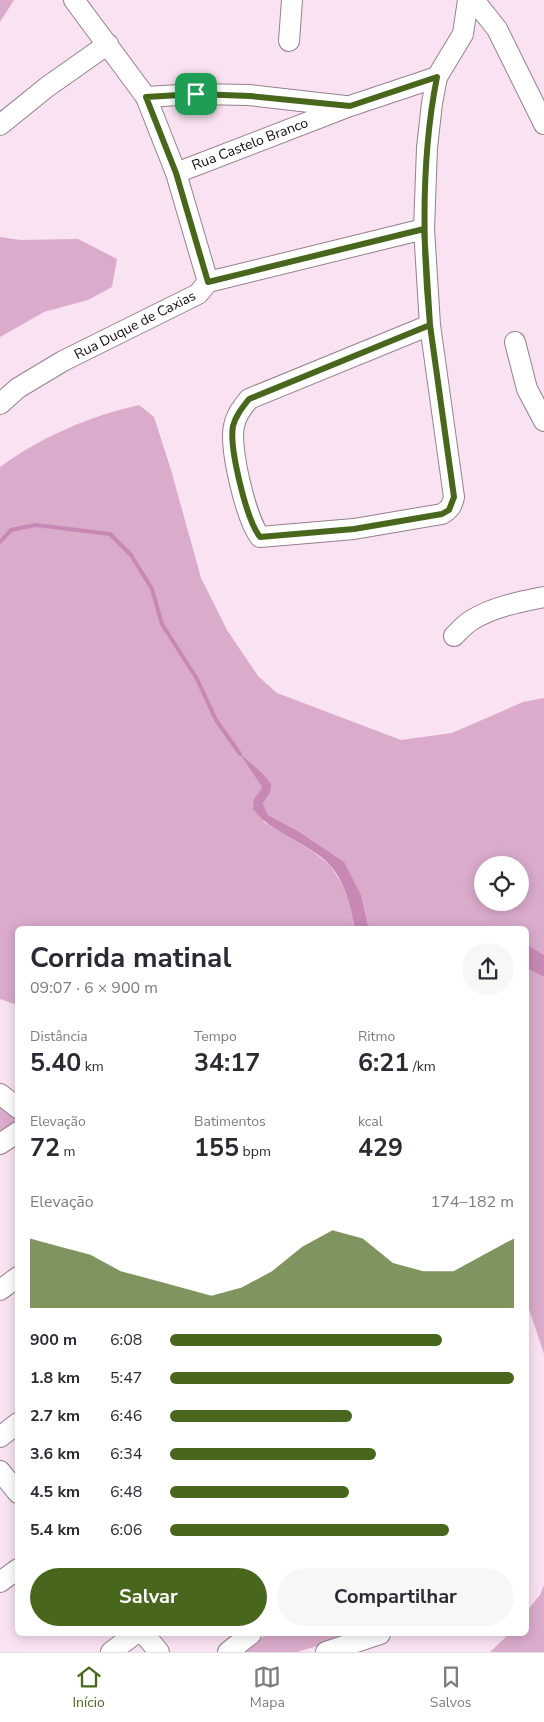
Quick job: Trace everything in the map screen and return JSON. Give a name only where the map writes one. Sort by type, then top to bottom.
[{"type":"street","points":[[74,0],[146,97],[176,173],[208,282]]},
{"type":"street","points":[[289,41],[292,0]]},
{"type":"street","points":[[430,325],[249,399],[238,412],[233,427],[233,442],[248,516],[260,537],[354,529],[442,514],[449,510],[454,497],[430,325],[424,229],[426,148],[437,77],[463,34],[468,0]]},
{"type":"street","points":[[474,0],[497,29],[544,124]]},
{"type":"street","points":[[463,34],[497,29]]},
{"type":"street","points":[[0,125],[47,87],[108,44]]},
{"type":"street","name":"Rua Castelo Branco","points":[[176,173],[350,106],[437,77]]},
{"type":"street","points":[[146,97],[196,94],[250,96],[350,106]]},
{"type":"street","name":"Rua Duque de Caxias","points":[[0,404],[18,388],[63,361],[198,294],[208,282],[424,229]]},
{"type":"street","points":[[515,342],[527,389],[544,421]]},
{"type":"street","points":[[454,636],[470,621],[490,611],[514,603],[544,597]]},
{"type":"street","points":[[0,1094],[15,1106]]},
{"type":"street","points":[[0,1290],[15,1279]]},
{"type":"street","points":[[0,1436],[15,1425]]},
{"type":"street","points":[[0,1471],[15,1490]]},
{"type":"street","points":[[0,1582],[15,1571]]},
{"type":"street","points":[[111,1652],[132,1636]]},
{"type":"street","points":[[146,1636],[159,1652]]},
{"type":"street","points":[[228,1652],[248,1636]]},
{"type":"street","points":[[326,1652],[350,1638],[365,1636]]},
{"type":"shaded area","points":[[0,0],[14,0],[0,22]]},
{"type":"shaded area","points":[[0,237],[20,240],[78,239],[117,259],[112,287],[88,300],[44,312],[0,337]]},
{"type":"shaded area","points":[[139,405],[154,417],[201,578],[227,630],[258,676],[277,693],[401,740],[452,733],[523,702],[544,698],[544,955],[529,946],[529,926],[369,926],[361,895],[319,846],[268,815],[263,803],[270,793],[242,756],[262,787],[254,799],[264,822],[312,851],[330,865],[342,884],[351,907],[354,926],[15,926],[15,1004],[0,999],[0,467],[32,446],[84,422]]},
{"type":"shaded area","points":[[240,754],[262,773],[271,784],[270,793],[263,803],[268,815],[299,832],[344,862],[361,895],[369,926],[354,926],[340,879],[330,865],[316,853],[270,825],[253,809],[254,799],[262,787]]},
{"type":"shaded area","points":[[529,946],[544,955],[544,977],[529,970]]},
{"type":"shaded area","points":[[529,970],[544,977],[544,1354],[529,1309]]},
{"type":"shaded area","points":[[0,1105],[15,1116],[15,1125],[3,1135],[0,1131]]},
{"type":"shaded area","points":[[544,1585],[544,1652],[490,1652],[507,1636],[529,1636],[529,1608],[540,1595]]},
{"type":"shaded area","points":[[264,1636],[340,1636],[342,1639],[297,1652],[243,1652]]},
{"type":"waterway","points":[[0,542],[11,530],[36,525],[110,534],[131,555],[152,589],[162,624],[197,679],[216,720],[240,754]]},
{"type":"route","points":[[196,94],[146,97],[176,173],[208,282],[424,229],[426,288],[430,325],[454,497],[449,510],[442,514],[354,529],[260,537],[248,516],[233,442],[233,427],[238,412],[249,399],[430,325],[426,288],[424,229],[426,148],[437,77],[350,106],[250,96],[196,94]]}]
